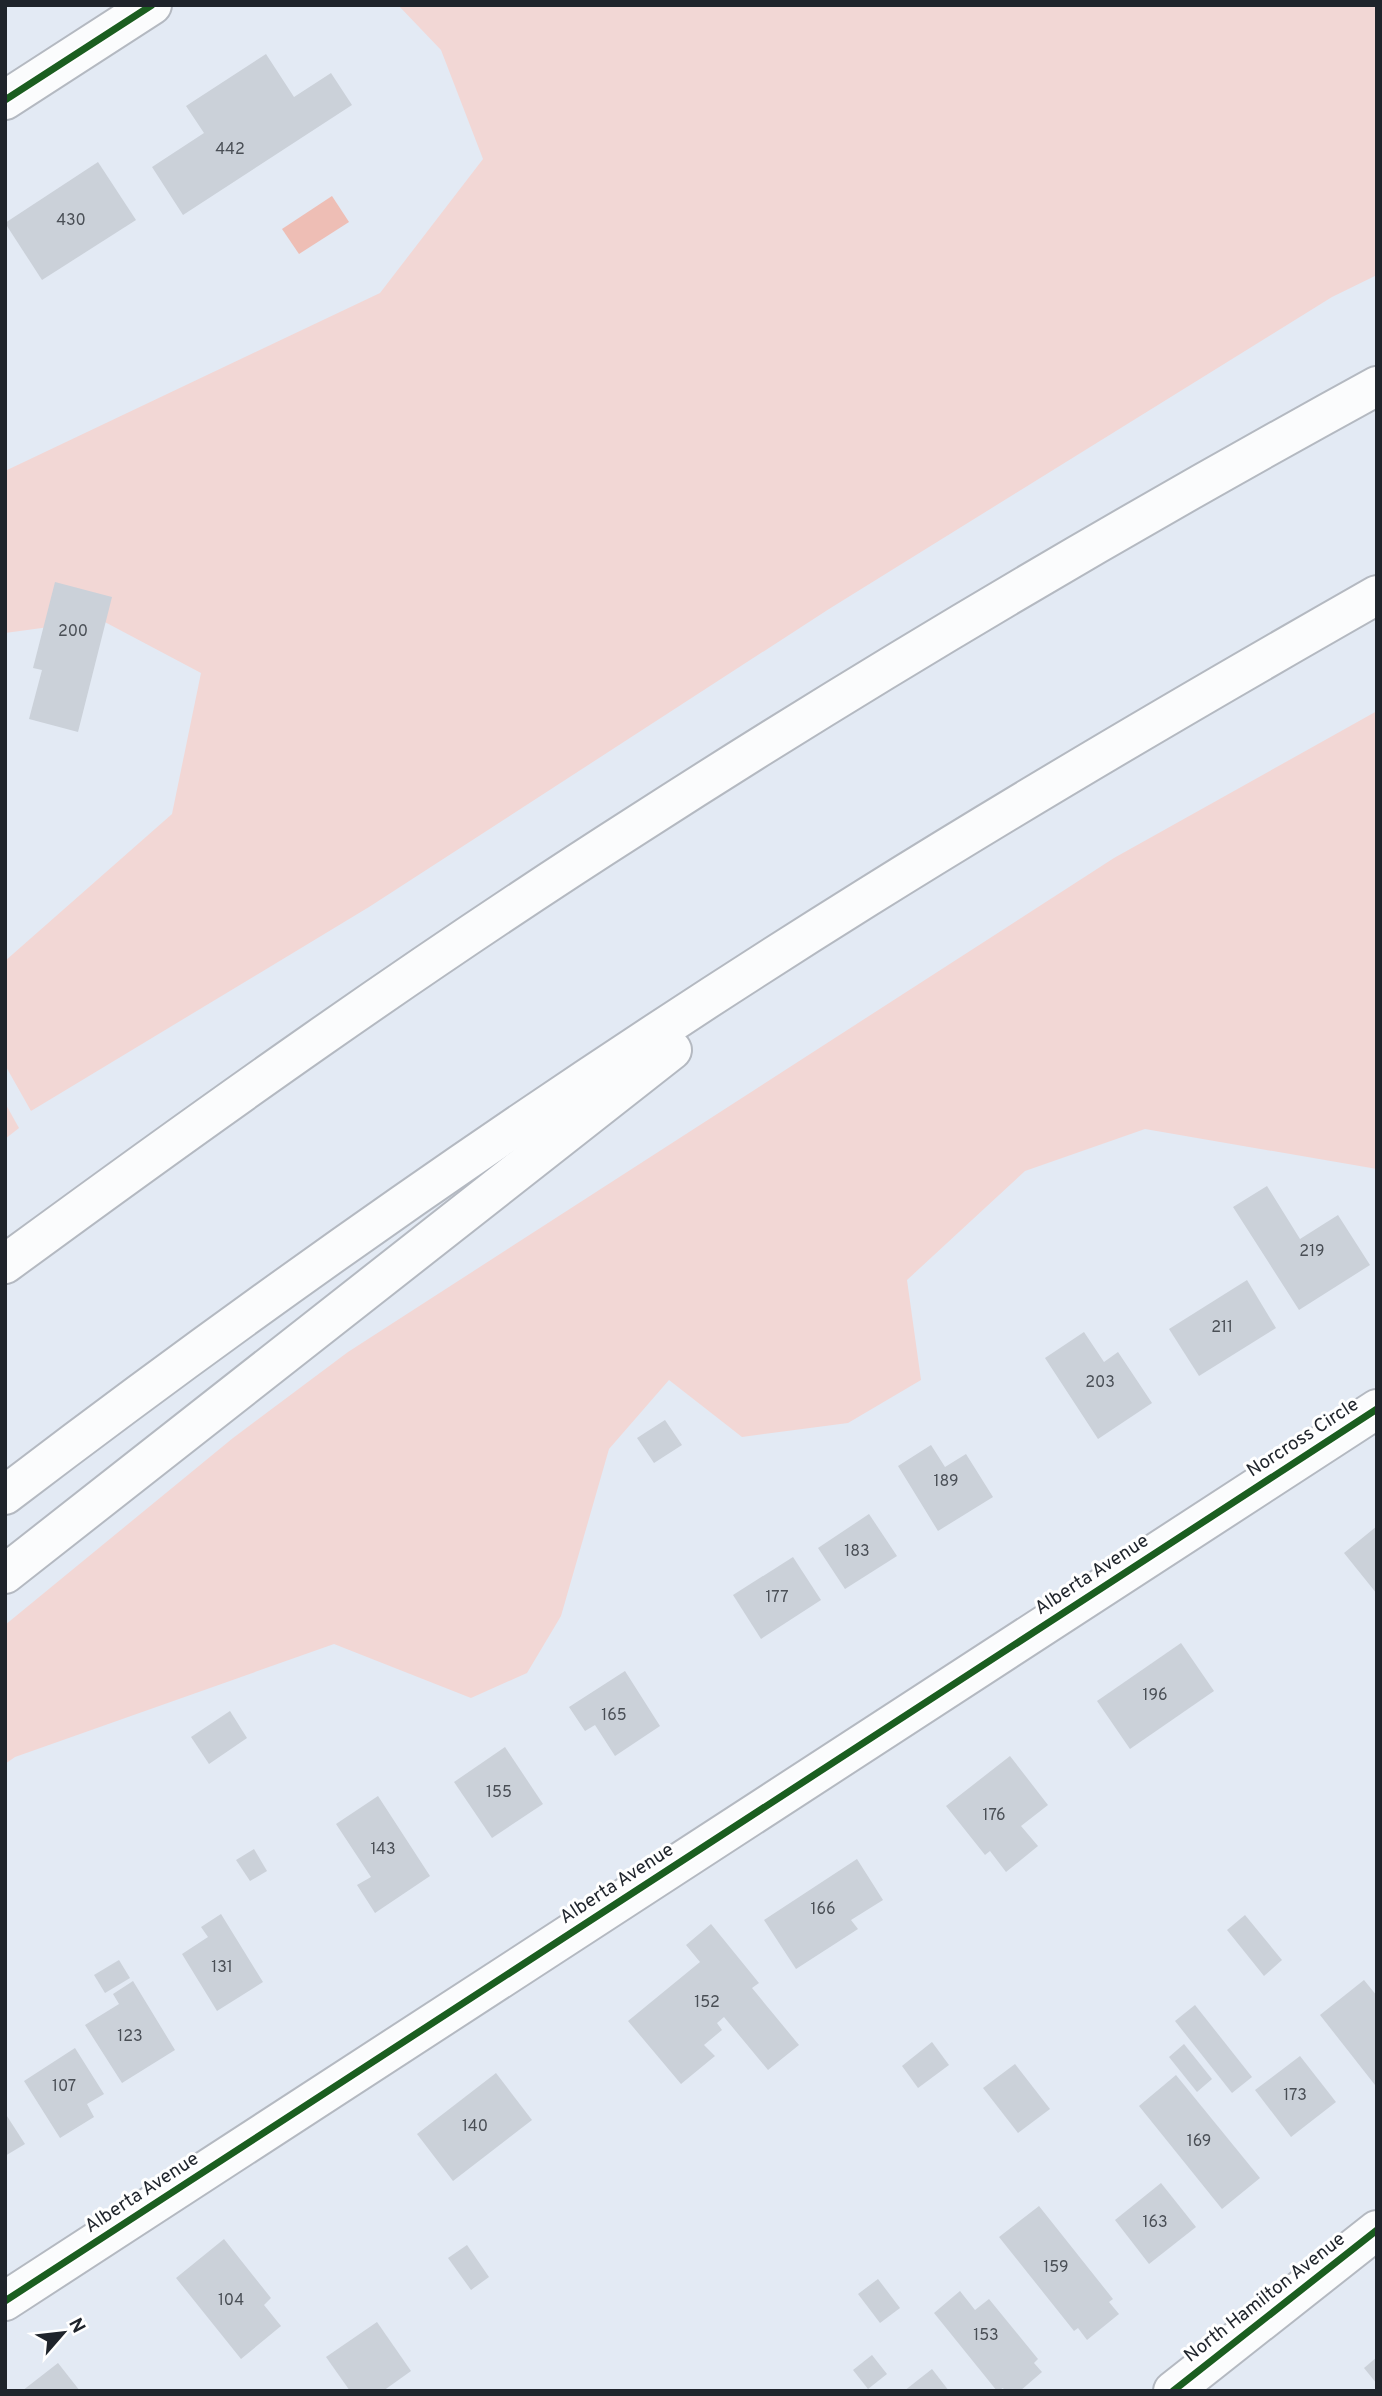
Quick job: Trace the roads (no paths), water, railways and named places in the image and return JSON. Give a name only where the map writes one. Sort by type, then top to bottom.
[{"type":"main road","points":[[5,100],[152,5]]},
{"type":"main road","points":[[5,1264],[220,1107],[446,951],[636,825],[1035,578],[1377,386]]},
{"type":"main road","points":[[5,1495],[318,1263],[555,1099],[866,898],[1167,715],[1377,595]]},
{"type":"main road","points":[[5,1574],[866,898]]},
{"type":"main road","name":"Norcross Circle","points":[[1246,1494],[1377,1409]]},
{"type":"main road","name":"Alberta Avenue","points":[[5,2301],[1246,1494]]},
{"type":"main road","name":"North Hamilton Avenue","points":[[1173,2391],[1377,2230]]}]
